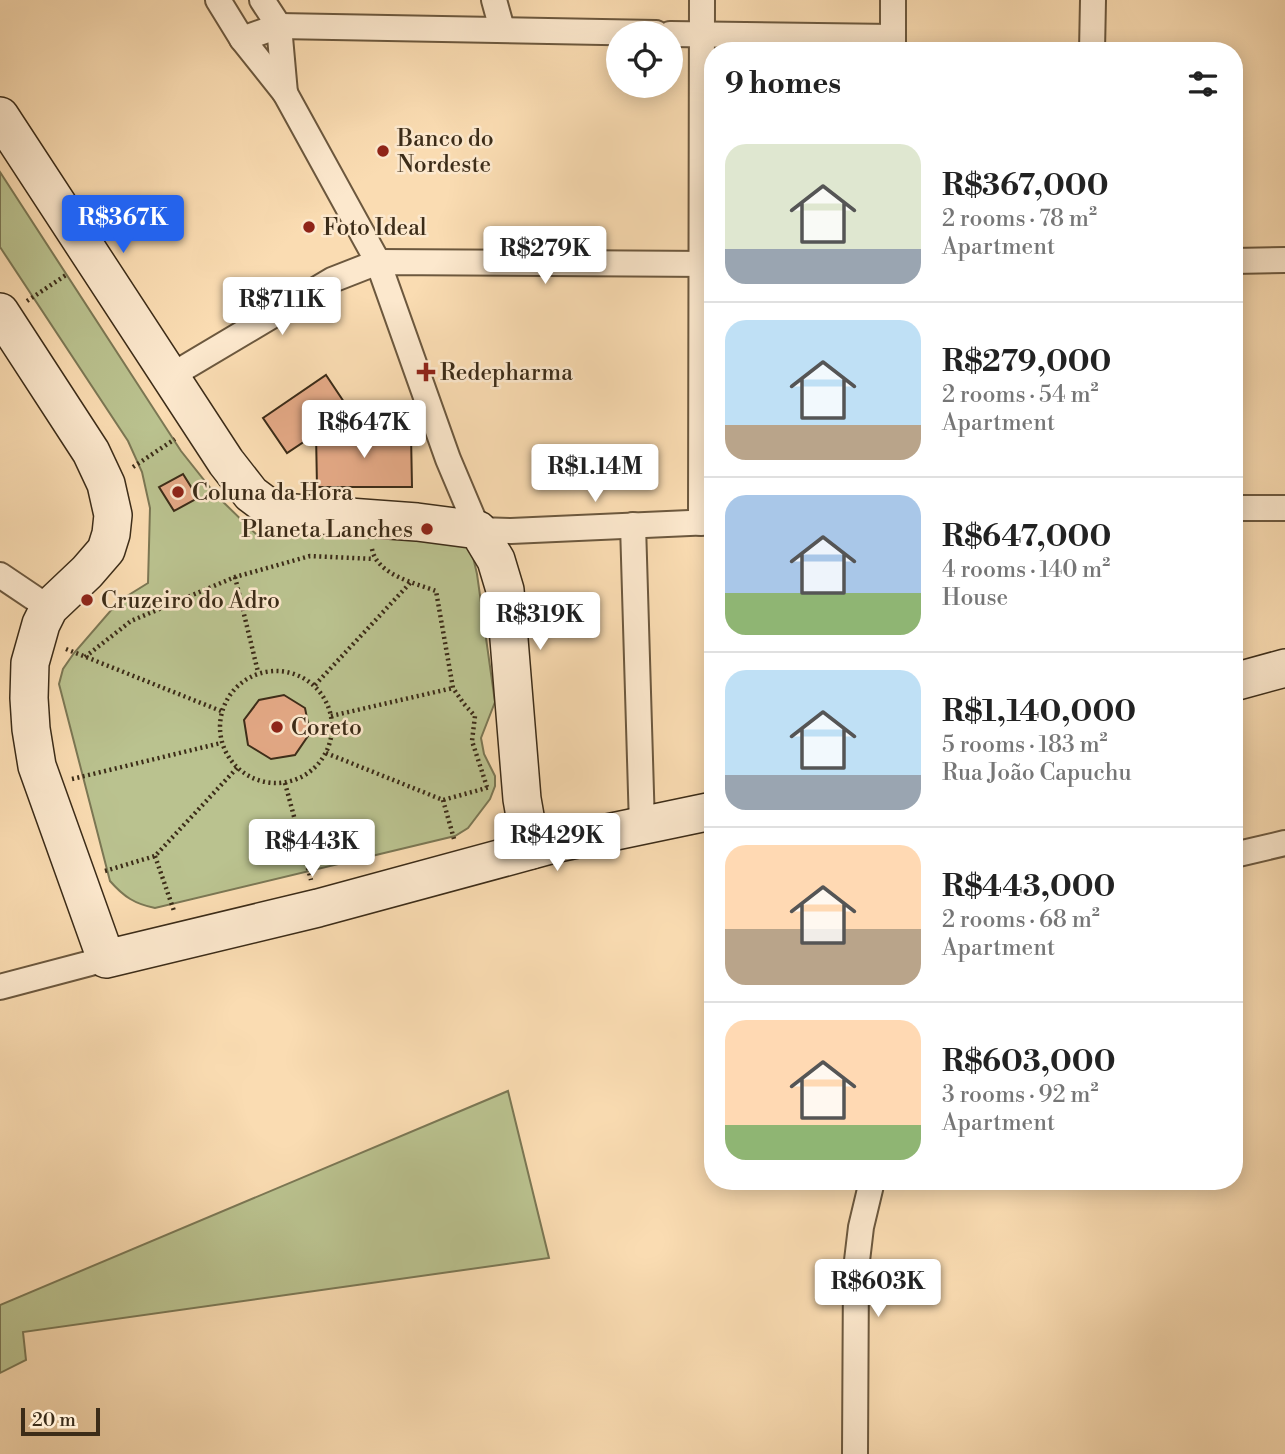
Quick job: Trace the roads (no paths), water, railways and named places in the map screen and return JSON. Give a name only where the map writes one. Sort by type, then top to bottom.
[{"type":"main road","points":[[0,116],[200,424],[251,494],[280,512],[417,522],[478,530],[496,560],[505,590],[504,785],[531,850]]},
{"type":"main road","points":[[1,314],[78,432],[106,484],[113,514],[106,550],[43,622],[30,663],[29,698],[35,754],[44,786],[106,959],[318,908],[531,850],[704,813]]},
{"type":"main road","points":[[1243,680],[1285,668]]},
{"type":"street","points":[[218,0],[242,38],[285,93],[378,262],[448,459],[478,530],[511,531],[704,522]]},
{"type":"street","points":[[262,0],[279,26],[285,93]]},
{"type":"street","points":[[494,0],[502,29]]},
{"type":"street","points":[[702,0],[704,150]]},
{"type":"street","points":[[893,0],[893,42]]},
{"type":"street","points":[[1092,42],[1093,0]]},
{"type":"street","points":[[242,38],[279,26],[606,32]]},
{"type":"street","points":[[683,34],[851,42]]},
{"type":"street","points":[[1243,261],[1285,260]]},
{"type":"street","points":[[169,377],[332,280],[378,262],[704,264]]},
{"type":"street","points":[[1243,508],[1285,508]]},
{"type":"street","points":[[633,525],[642,826]]},
{"type":"street","points":[[0,575],[43,622]]},
{"type":"street","points":[[1243,853],[1285,843]]},
{"type":"street","points":[[0,987],[106,959]]},
{"type":"street","points":[[855,1454],[856,1269],[861,1227],[870,1190]]},
{"type":"place","name":"Banco do Nordeste","points":[[383,151]]},
{"type":"place","name":"Foto Ideal","points":[[309,227]]},
{"type":"place","name":"Redepharma","points":[[426,372]]},
{"type":"place","name":"Coluna da Hora","points":[[178,492]]},
{"type":"place","name":"Planeta Lanches","points":[[427,529]]},
{"type":"place","name":"Cruzeiro do Adro","points":[[87,600]]},
{"type":"place","name":"Coreto","points":[[277,727]]}]
